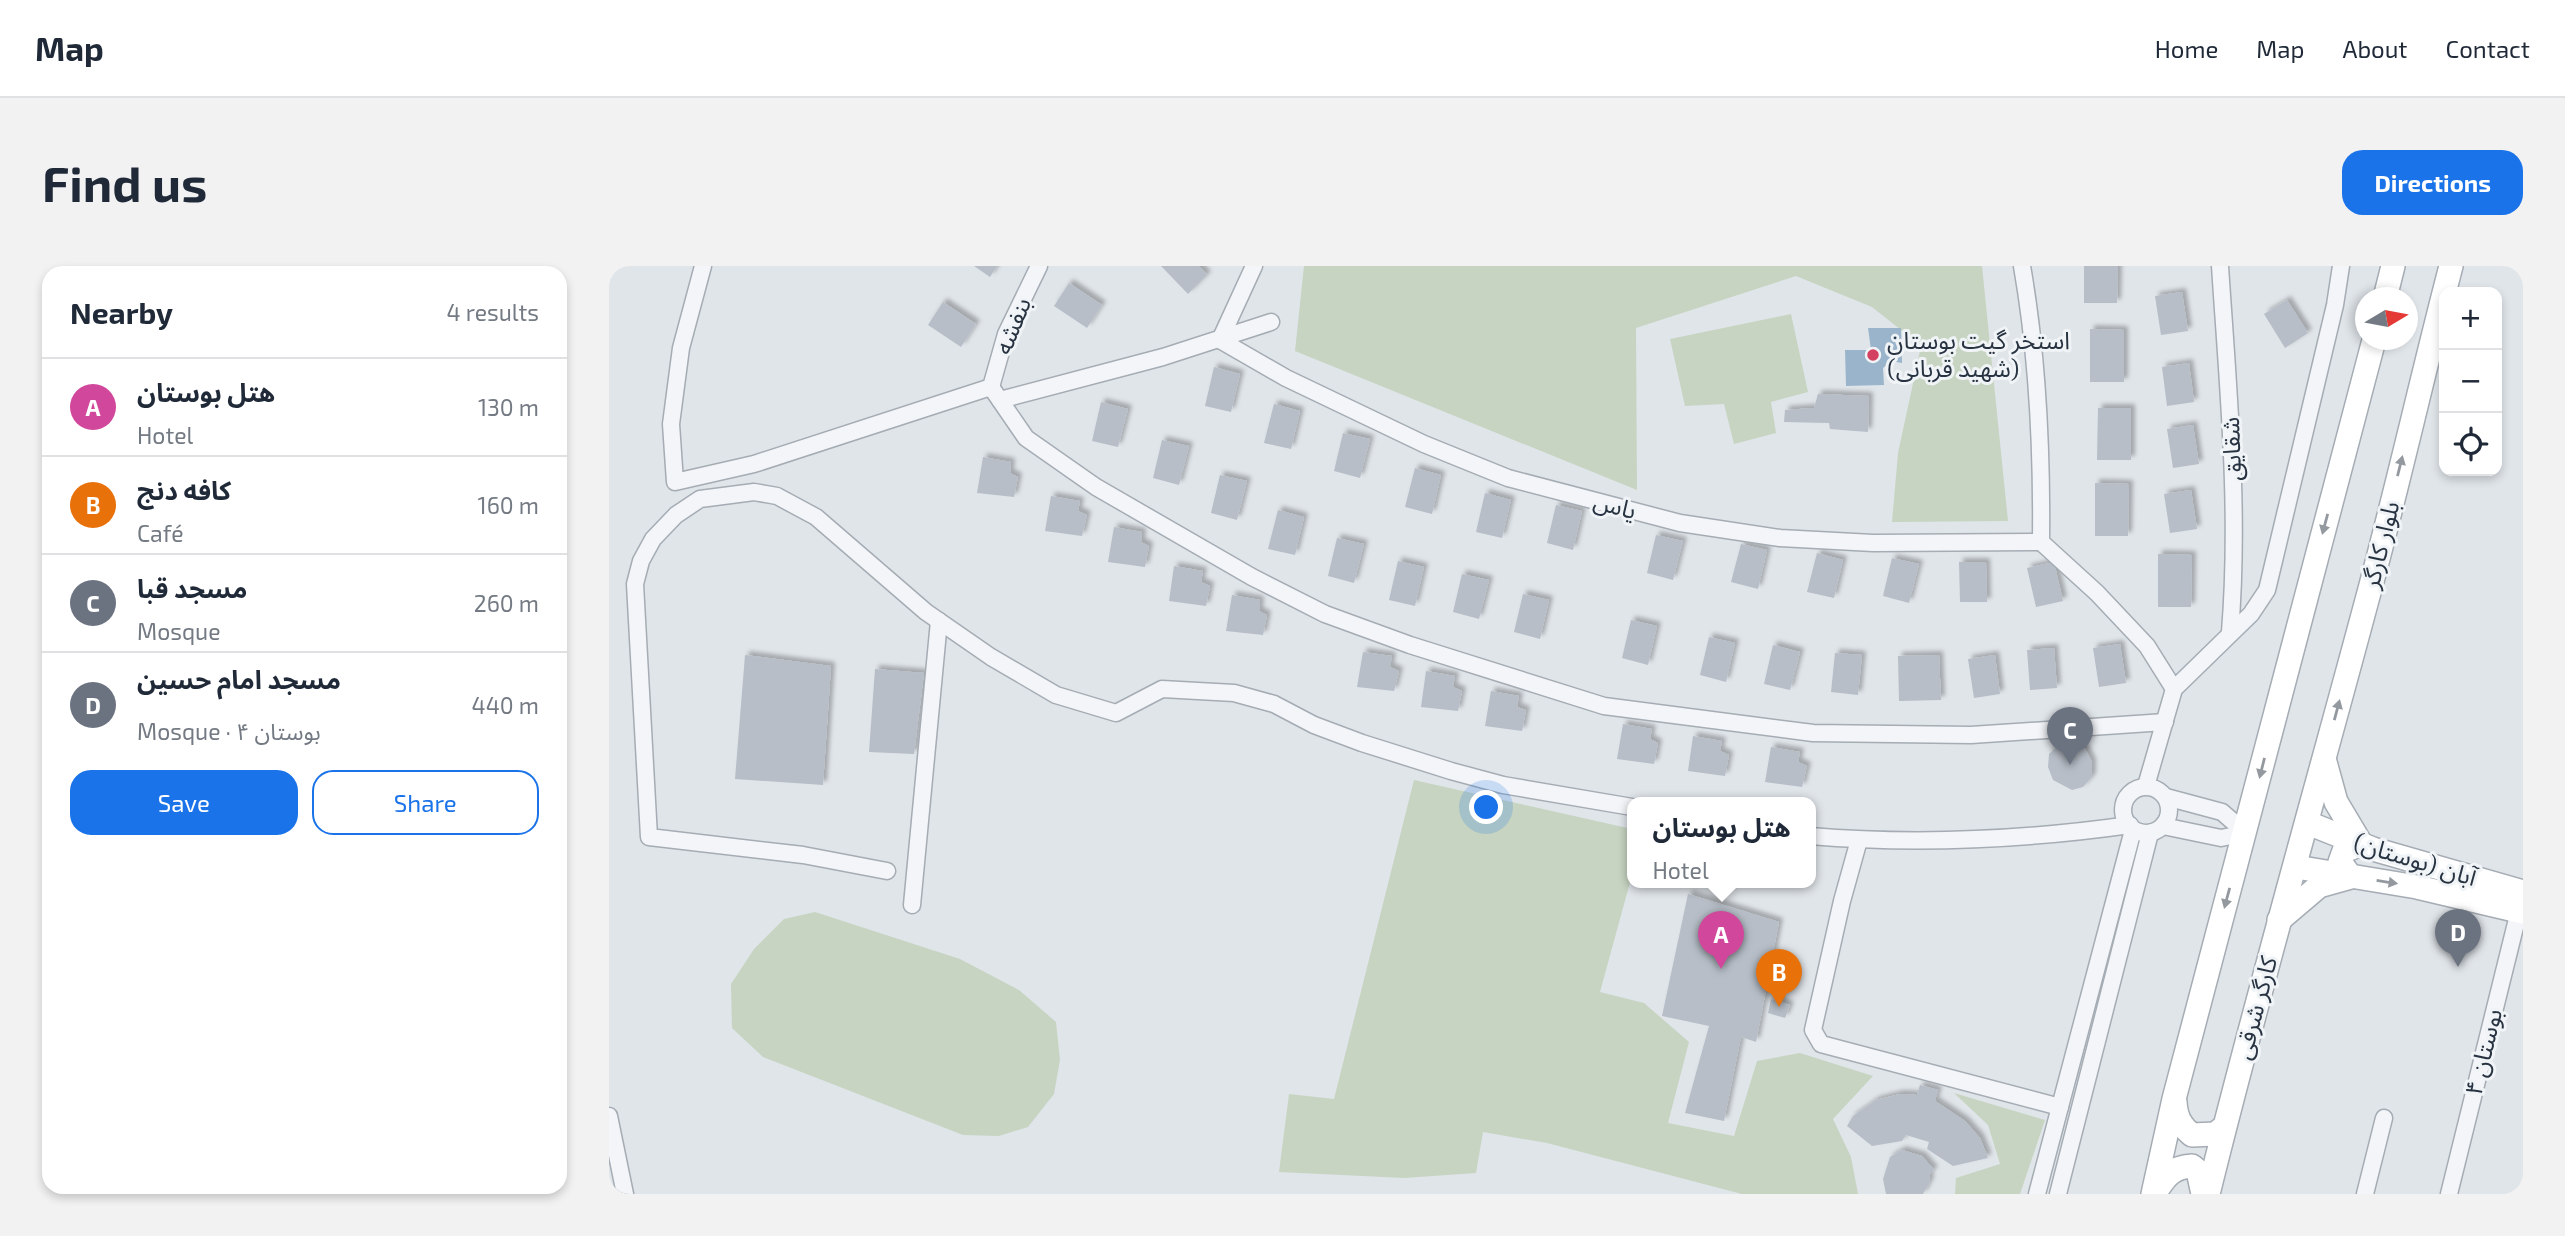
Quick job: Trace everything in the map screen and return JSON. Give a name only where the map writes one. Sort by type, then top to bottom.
[{"type":"main road","points":[[2388,287],[2393,266]]},
{"type":"main road","name":"بلوار کارگر","points":[[2308,823],[2368,598],[2451,266]]},
{"type":"main road","points":[[2153,1194],[2174,1099],[2371,350]]},
{"type":"main road","points":[[2279,920],[2319,886],[2351,877],[2340,862],[2344,851],[2361,844],[2336,802],[2324,759]]},
{"type":"main road","name":"آبان (بوستان)","points":[[2308,823],[2522,899]]},
{"type":"main road","name":"کارگر شرقی","points":[[2206,1194],[2279,920],[2308,823]]},
{"type":"main road","name":"آبان (بوستان)","points":[[2296,867],[2417,887],[2522,899]]},
{"type":"main road","points":[[2174,1099],[2176,1116],[2182,1127],[2192,1135],[2215,1134],[2224,1127]]},
{"type":"main road","points":[[2153,1194],[2168,1173],[2179,1167],[2192,1166],[2198,1171],[2206,1194]]},
{"type":"street","points":[[703,266],[681,348],[671,424],[675,481],[754,464],[995,394],[1220,341],[1271,322]]},
{"type":"street","name":"بنفشه","points":[[995,394],[1006,334],[1039,266]]},
{"type":"street","points":[[1220,341],[1254,266]]},
{"type":"street","points":[[2022,266],[2038,401],[2041,542],[2097,593],[2147,646],[2174,690]]},
{"type":"street","name":"شقایق","points":[[2220,266],[2236,564],[2230,632]]},
{"type":"street","points":[[2144,828],[2123,812],[2127,798],[2146,786],[2174,690],[2251,614],[2267,590],[2335,305],[2341,266]]},
{"type":"street","name":"یاس","points":[[1220,341],[1286,378],[1424,444],[1508,478],[1680,523],[1780,538],[1873,543],[2041,542]]},
{"type":"street","points":[[995,394],[1026,439],[1096,487],[1325,614],[1410,645],[1604,706],[1813,733],[1971,735],[2165,722]]},
{"type":"street","points":[[887,871],[803,855],[649,837],[635,584],[641,561],[653,539],[676,515],[701,499],[754,492],[777,496],[816,517],[939,621],[1056,695],[1116,713],[1162,689],[1234,693],[1274,704],[1314,725],[1451,772],[1503,785],[1627,806]]},
{"type":"street","points":[[912,905],[939,621]]},
{"type":"street","points":[[2146,786],[2154,788],[2166,797],[2222,812],[2246,833]]},
{"type":"street","points":[[2037,1194],[2060,1107],[2144,828],[2169,812],[2166,797]]},
{"type":"street","points":[[1816,836],[1859,840],[1957,841],[2144,828],[2221,838],[2246,833]]},
{"type":"street","points":[[2058,1194],[2144,828]]},
{"type":"street","points":[[1859,840],[1842,901],[1813,1030],[1815,1038],[1821,1044],[2060,1107]]},
{"type":"street","name":"بوستان ۴","points":[[2449,1194],[2522,899]]},
{"type":"street","points":[[609,1116],[625,1194]]},
{"type":"street","points":[[2365,1194],[2384,1118]]},
{"type":"green space","points":[[1304,266],[1982,266],[2008,521],[1892,522],[1898,453],[1921,346],[1872,307],[1796,276],[1636,328],[1637,490],[1295,351]]},
{"type":"green space","points":[[1791,314],[1808,392],[1771,402],[1776,433],[1734,444],[1724,404],[1685,406],[1670,339]]},
{"type":"green space","points":[[1414,780],[1627,828],[1628,888],[1600,992],[1644,1003],[1689,1042],[1668,1123],[1734,1136],[1757,1061],[1800,1053],[1873,1076],[1833,1119],[1851,1157],[1858,1194],[1742,1194],[1547,1143],[1483,1132],[1476,1173],[1404,1178],[1279,1172],[1289,1094],[1334,1099]]},
{"type":"green space","points":[[815,912],[960,959],[1019,990],[1056,1022],[1060,1060],[1054,1094],[1028,1127],[999,1136],[963,1135],[763,1057],[732,1028],[731,984],[754,949],[784,919]]},
{"type":"green space","points":[[1954,1093],[2045,1120],[2020,1194],[1955,1194],[1956,1178],[2000,1164],[1988,1125]]},
{"type":"water","name":"استخر گیت بوستان (شهید قربانی)","points":[[1868,328],[1901,328],[1902,363],[1891,361],[1883,368],[1884,385],[1846,386],[1845,350],[1871,350]]},
{"type":"building","points":[[974,266],[997,266],[990,277]]},
{"type":"building","points":[[1161,266],[1199,266],[1207,275],[1188,294]]},
{"type":"building","points":[[2084,266],[2118,266],[2117,303],[2084,303]]},
{"type":"building","points":[[1069,283],[1102,305],[1087,328],[1054,306]]},
{"type":"building","points":[[2182,292],[2188,331],[2161,335],[2155,296]]},
{"type":"building","points":[[2287,300],[2308,333],[2285,348],[2264,314]]},
{"type":"building","points":[[943,302],[976,324],[961,347],[928,325]]},
{"type":"building","points":[[2090,329],[2124,330],[2124,382],[2090,382]]},
{"type":"building","points":[[2189,363],[2194,402],[2167,406],[2162,367]]},
{"type":"building","points":[[1214,367],[1240,374],[1231,412],[1205,406]]},
{"type":"building","points":[[1818,394],[1869,396],[1868,432],[1830,429],[1829,423],[1784,422],[1785,410],[1814,408]]},
{"type":"building","points":[[1101,402],[1128,409],[1118,447],[1092,441]]},
{"type":"building","points":[[1274,404],[1300,411],[1291,449],[1264,443]]},
{"type":"building","points":[[2098,408],[2131,408],[2131,460],[2097,460]]},
{"type":"building","points":[[2193,425],[2199,464],[2173,468],[2167,429]]},
{"type":"building","points":[[1343,433],[1370,439],[1360,478],[1334,471]]},
{"type":"building","points":[[1162,440],[1189,446],[1179,485],[1153,478]]},
{"type":"building","points":[[983,457],[1011,462],[1010,473],[1018,477],[1014,497],[977,493]]},
{"type":"building","points":[[1415,468],[1441,475],[1432,514],[1405,507]]},
{"type":"building","points":[[1220,475],[1247,481],[1237,520],[1211,513]]},
{"type":"building","points":[[2095,483],[2129,484],[2128,536],[2095,536]]},
{"type":"building","points":[[2191,490],[2197,529],[2170,533],[2164,494]]},
{"type":"building","points":[[1485,493],[1511,500],[1502,538],[1476,532]]},
{"type":"building","points":[[1051,496],[1080,501],[1078,511],[1087,515],[1082,536],[1045,531]]},
{"type":"building","points":[[1556,505],[1582,511],[1573,550],[1547,543]]},
{"type":"building","points":[[1278,510],[1304,517],[1295,555],[1268,549]]},
{"type":"building","points":[[1114,527],[1142,532],[1141,542],[1149,546],[1145,567],[1108,562]]},
{"type":"building","points":[[1656,535],[1683,541],[1673,580],[1647,573]]},
{"type":"building","points":[[1337,538],[1364,544],[1354,583],[1328,576]]},
{"type":"building","points":[[1741,544],[1767,550],[1758,589],[1731,582]]},
{"type":"building","points":[[1817,553],[1843,560],[1834,598],[1807,592]]},
{"type":"building","points":[[2158,554],[2192,555],[2191,607],[2158,607]]},
{"type":"building","points":[[1892,558],[1919,564],[1909,603],[1883,596]]},
{"type":"building","points":[[1398,561],[1424,567],[1415,606],[1389,600]]},
{"type":"building","points":[[1959,562],[1986,562],[1987,602],[1960,602]]},
{"type":"building","points":[[2054,562],[2063,601],[2036,607],[2027,568]]},
{"type":"building","points":[[1174,566],[1203,571],[1201,582],[1210,586],[1206,606],[1169,601]]},
{"type":"building","points":[[1462,574],[1489,580],[1479,619],[1453,612]]},
{"type":"building","points":[[1523,594],[1549,600],[1540,639],[1514,632]]},
{"type":"building","points":[[1232,595],[1260,600],[1259,611],[1267,615],[1263,635],[1226,631]]},
{"type":"building","points":[[1631,620],[1657,626],[1648,665],[1622,658]]},
{"type":"building","points":[[1709,637],[1735,643],[1726,682],[1700,675]]},
{"type":"building","points":[[2120,644],[2126,683],[2099,687],[2093,648]]},
{"type":"building","points":[[1773,645],[1800,652],[1790,690],[1764,684]]},
{"type":"building","points":[[2054,648],[2057,688],[2030,690],[2027,650]]},
{"type":"building","points":[[1363,652],[1392,656],[1390,667],[1399,671],[1394,691],[1357,687]]},
{"type":"building","points":[[1835,653],[1862,655],[1858,695],[1831,692]]},
{"type":"building","points":[[745,655],[831,666],[823,785],[735,779]]},
{"type":"building","points":[[1939,655],[1941,700],[1899,701],[1898,656]]},
{"type":"building","points":[[1995,655],[2000,694],[1974,698],[1968,659]]},
{"type":"building","points":[[875,669],[924,673],[914,754],[869,752]]},
{"type":"building","points":[[1426,671],[1455,676],[1453,687],[1462,691],[1458,711],[1421,707]]},
{"type":"building","points":[[1491,691],[1519,696],[1517,707],[1526,710],[1522,731],[1485,726]]},
{"type":"building","points":[[1623,724],[1652,729],[1650,739],[1658,743],[1654,764],[1617,759]]},
{"type":"building","points":[[1693,736],[1722,741],[1720,751],[1729,755],[1725,776],[1688,771]]},
{"type":"building","points":[[2071,740],[2085,749],[2092,762],[2092,777],[2083,787],[2072,790],[2053,780],[2048,767],[2049,754],[2060,744]]},
{"type":"building","points":[[1771,747],[1800,752],[1798,762],[1807,766],[1802,787],[1765,782]]},
{"type":"building","points":[[1688,894],[1779,922],[1756,1042],[1741,1037],[1724,1121],[1685,1113],[1709,1026],[1662,1016]]},
{"type":"building","points":[[1771,999],[1790,1005],[1785,1018],[1768,1013]]},
{"type":"building","points":[[1920,1085],[1938,1090],[1935,1101],[1965,1121],[1980,1138],[1988,1158],[1953,1166],[1927,1149],[1929,1142],[1906,1135],[1902,1141],[1872,1146],[1847,1126],[1853,1116],[1876,1100],[1900,1094],[1917,1095]]},
{"type":"building","points":[[1902,1150],[1922,1156],[1934,1170],[1929,1175],[1930,1181],[1923,1194],[1886,1194],[1883,1179],[1890,1157]]},
{"type":"place","name":"استخر گیت بوستان (شهید قربانی)","points":[[1873,355]]},
{"type":"place","name":"مسجد قبا","points":[[2070,765]]},
{"type":"place","name":"مسجد امام حسین","points":[[2458,967]]},
{"type":"place","name":"هتل بوستان","points":[[1721,969]]},
{"type":"place","name":"کافه دنج","points":[[1779,1007]]}]
